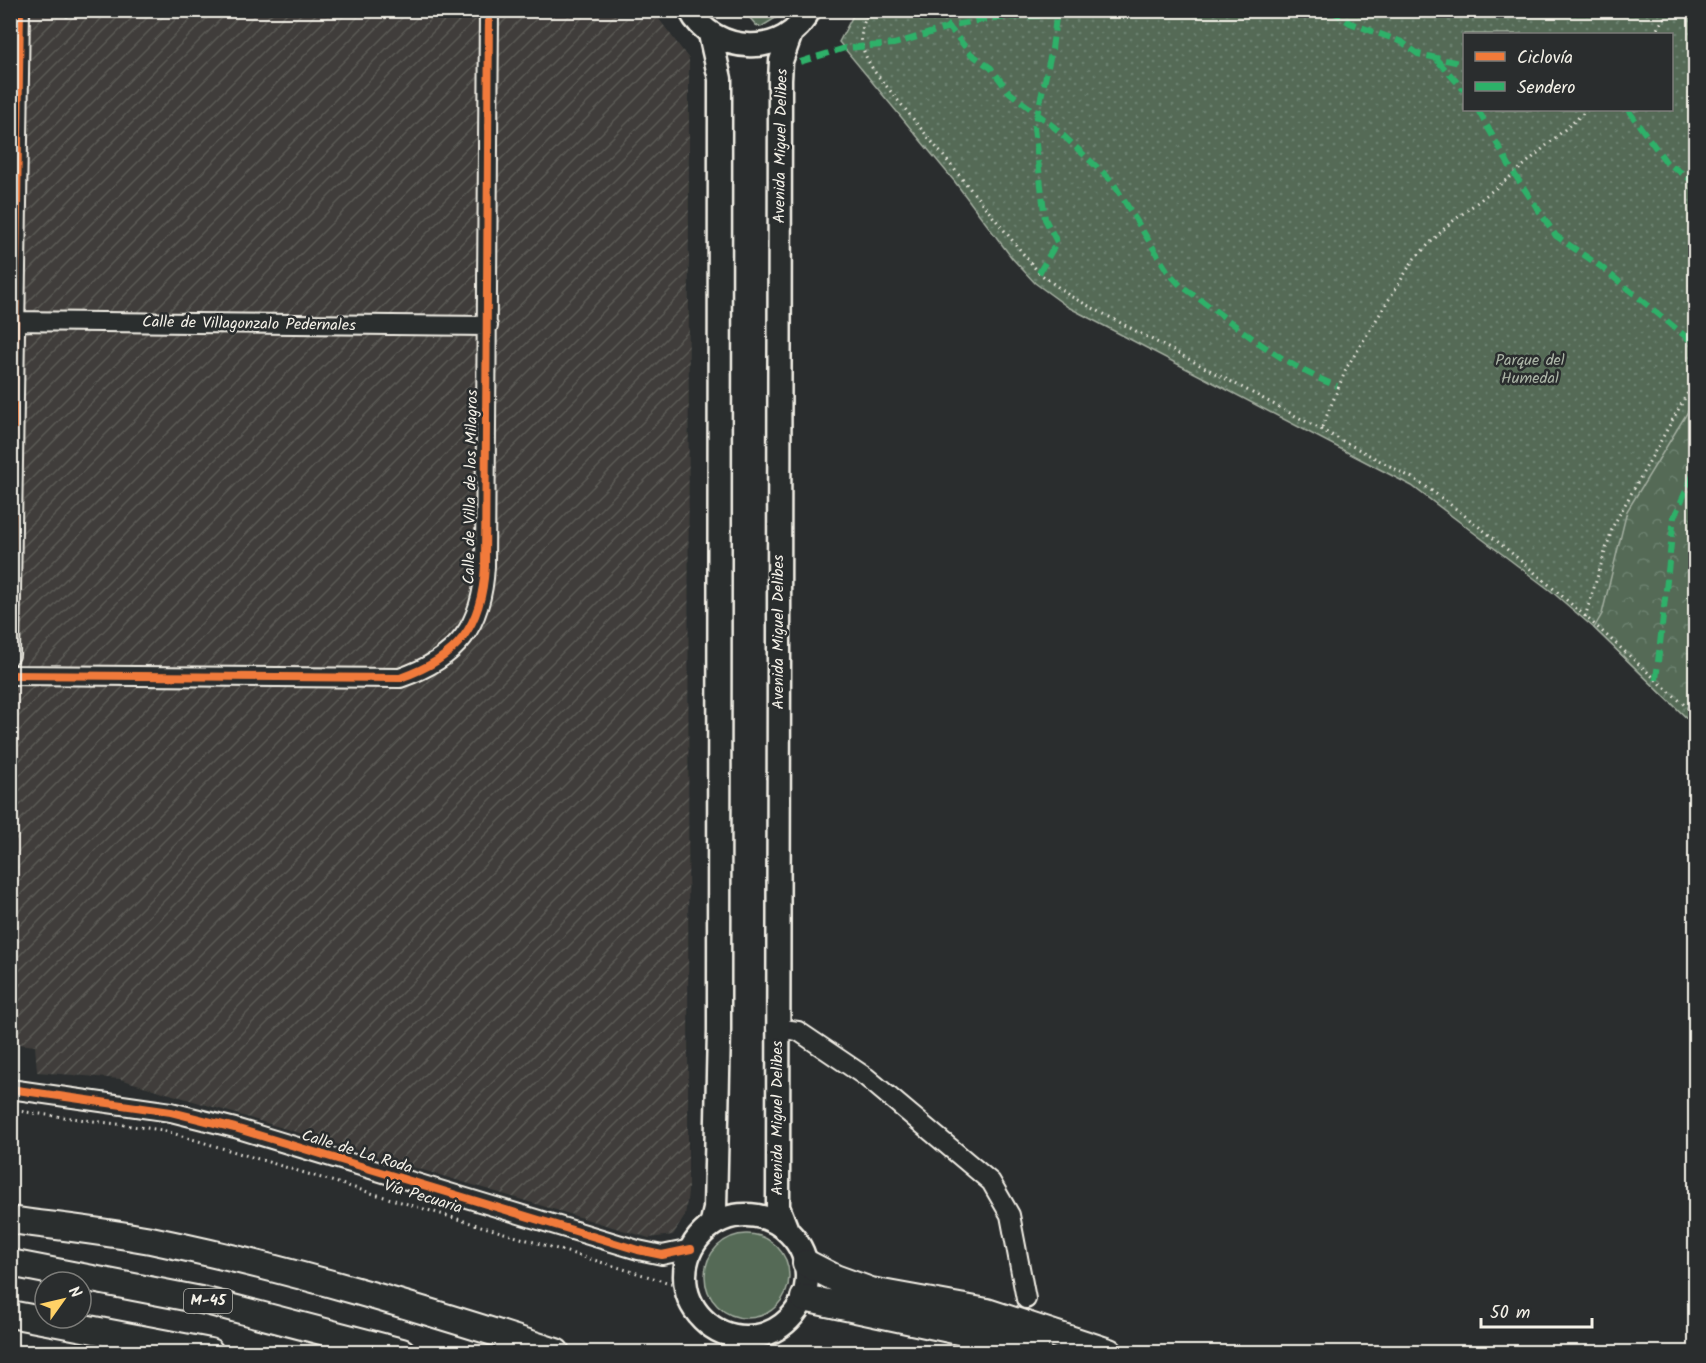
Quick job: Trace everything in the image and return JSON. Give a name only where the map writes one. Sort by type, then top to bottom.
[{"type":"highway","points":[[10,1204],[266,1268],[444,1316],[556,1353]]},
{"type":"highway","points":[[10,1220],[159,1242]]},
{"type":"highway","name":"M-45","points":[[10,1263],[206,1301],[402,1353]]},
{"type":"highway","points":[[806,1263],[834,1278],[871,1291],[987,1312],[1109,1353]]},
{"type":"highway","points":[[804,1298],[1001,1341],[1038,1353]]},
{"type":"highway","points":[[10,1314],[210,1353]]},
{"type":"main road","points":[[690,10],[710,34],[725,42],[750,46],[776,41],[791,33],[809,10]]},
{"type":"main road","name":"Avenida Miguel Delibes","points":[[787,1230],[778,1207],[776,1028],[780,80],[782,61],[791,33]]},
{"type":"main road","points":[[710,34],[720,79],[720,1030],[715,1209],[711,1226]]},
{"type":"main road","points":[[750,1215],[773,1221],[787,1230],[799,1245],[806,1263],[807,1282],[804,1298],[791,1317],[770,1342],[717,1329],[697,1311],[686,1285],[686,1267],[691,1249],[711,1226],[725,1219],[750,1215]]},
{"type":"main road","points":[[717,1329],[726,1353]]},
{"type":"street","points":[[10,655],[12,321],[20,10]]},
{"type":"street","name":"Calle de Villa de los Milagros","points":[[10,675],[400,678],[419,671],[440,659],[459,644],[474,621],[483,596],[488,326],[489,10]]},
{"type":"street","name":"Calle de Villagonzalo Pedernales","points":[[12,321],[488,326]]},
{"type":"street","points":[[776,1028],[798,1031],[866,1077],[991,1182],[1010,1215],[1026,1299]]},
{"type":"street","name":"Calle de La Roda","points":[[10,1089],[171,1112],[235,1128],[638,1250],[662,1255],[691,1249]]},
{"type":"path","points":[[67,10],[67,20]]},
{"type":"path","points":[[868,10],[861,33],[861,46],[874,71],[1039,273],[1070,296],[1321,427],[1419,481],[1586,617],[1695,715]]},
{"type":"path","points":[[1655,33],[1670,10]]},
{"type":"path","points":[[1321,427],[1347,367],[1414,259],[1448,225],[1517,172],[1586,111]]},
{"type":"path","points":[[1586,617],[1613,526],[1695,378]]},
{"type":"shaded area","points":[[617,10],[617,18],[659,19],[689,59],[688,1192],[685,1216],[673,1235],[649,1238],[120,1079],[37,1072],[35,1046],[11,1043],[11,11]]},
{"type":"green space","name":"Parque del Humedal","points":[[856,10],[1695,11],[1695,726],[1594,628],[1551,591],[1412,486],[1068,307],[1035,283],[1012,258],[955,182],[839,42]]},
{"type":"green space","points":[[744,11],[787,11],[761,27],[756,25]]},
{"type":"green space","points":[[1695,400],[1695,726],[1594,628],[1602,614],[1627,511]]},
{"type":"green space","points":[[747,1234],[763,1237],[777,1246],[786,1260],[789,1276],[786,1292],[777,1306],[763,1315],[747,1318],[731,1315],[717,1306],[708,1292],[705,1276],[708,1260],[717,1246],[731,1237]]},
{"type":"marked path","points":[[935,10],[971,54],[991,68],[1009,92],[1053,126],[1112,181],[1168,272],[1180,285],[1294,366],[1337,386]]},
{"type":"marked path","points":[[1039,273],[1057,242],[1045,219],[1034,128],[1052,49],[1057,10]]},
{"type":"marked path","points":[[1331,10],[1350,23],[1402,42],[1418,54],[1463,64]]},
{"type":"marked path","points":[[800,62],[845,48],[894,44],[959,24],[994,18],[1055,15],[1060,11]]},
{"type":"marked path","points":[[1437,60],[1463,89]]},
{"type":"marked path","points":[[1479,111],[1513,172],[1556,236],[1600,266],[1696,345]]},
{"type":"marked path","points":[[1629,111],[1666,162],[1696,183]]},
{"type":"marked path","points":[[1656,680],[1674,517],[1696,469]]},
{"type":"cycle path","points":[[10,655],[20,10]]},
{"type":"cycle path","points":[[10,675],[400,678],[437,660],[452,650],[463,637],[479,606],[485,566],[489,10]]},
{"type":"cycle path","name":"Vía Pecuaria","points":[[10,1089],[171,1112],[235,1128],[638,1250],[662,1255],[691,1249]]}]
